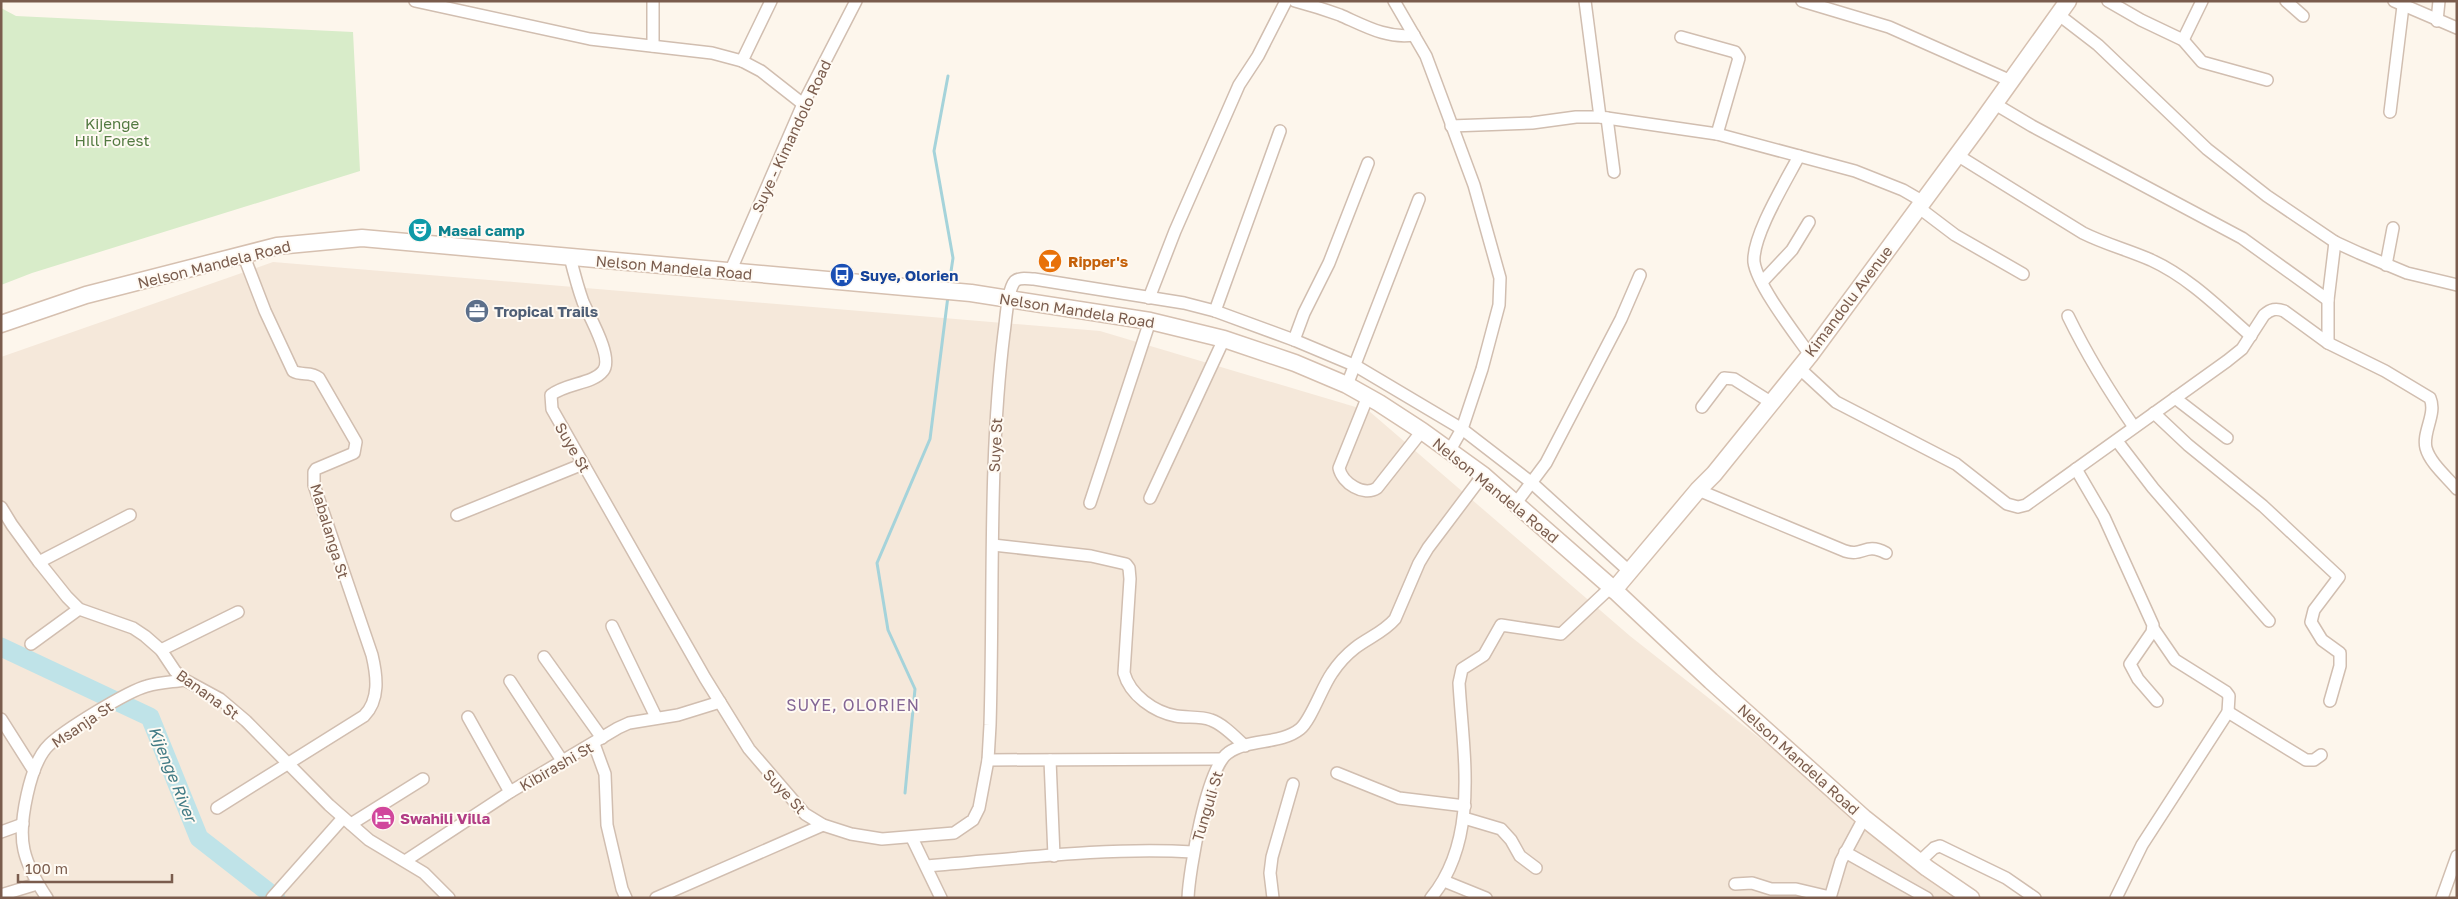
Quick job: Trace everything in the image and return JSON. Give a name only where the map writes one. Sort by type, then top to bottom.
[{"type":"main road","name":"Kimandolu Avenue","points":[[1613,588],[1630,572],[1698,490],[1714,474],[1772,403],[1798,367],[1810,355],[1995,104],[2063,8]]},
{"type":"main road","name":"Nelson Mandela Road","points":[[1,324],[86,295],[243,254],[293,244],[362,238],[570,258],[929,288],[1009,298],[1150,320],[1224,338],[1347,385],[1368,396],[1450,450],[1483,475],[1613,588],[1864,818],[1919,862],[1971,898]]},
{"type":"street","points":[[415,1],[590,39],[712,53],[742,61],[768,76],[803,104]]},
{"type":"street","points":[[653,1],[653,46]]},
{"type":"street","points":[[742,61],[772,1]]},
{"type":"street","name":"Suye - Kimandolo Road","points":[[730,272],[803,104],[856,1]]},
{"type":"street","points":[[1149,298],[1175,231],[1239,85],[1258,56],[1286,1]]},
{"type":"street","points":[[1295,1],[1339,15],[1388,35],[1414,35]]},
{"type":"street","points":[[1394,1],[1426,56],[1474,185],[1501,289],[1496,317],[1482,369],[1462,429],[1450,450]]},
{"type":"street","points":[[1585,1],[1603,118],[1614,172]]},
{"type":"street","points":[[1802,1],[1889,28],[2011,80]]},
{"type":"street","points":[[2108,1],[2127,13],[2183,40],[2202,62],[2208,65],[2267,80]]},
{"type":"street","points":[[2183,40],[2202,1]]},
{"type":"street","points":[[2286,1],[2303,16]]},
{"type":"street","points":[[2437,21],[2439,1]]},
{"type":"street","points":[[2390,112],[2398,4],[2457,28]]},
{"type":"street","points":[[2063,8],[2098,45],[2211,153],[2267,196],[2335,242],[2386,265],[2457,285]]},
{"type":"street","points":[[1681,37],[1735,52],[1739,58],[1717,134]]},
{"type":"street","points":[[1995,104],[2069,146],[2242,238],[2328,300]]},
{"type":"street","points":[[1451,126],[1603,118],[1717,134],[1855,170],[1903,190],[1962,240],[2023,274]]},
{"type":"street","points":[[1215,310],[1280,131]]},
{"type":"street","points":[[1957,155],[2083,233],[2099,241],[2151,260],[2183,278],[2251,336]]},
{"type":"street","points":[[1799,156],[1756,244],[1754,260],[1762,282],[1810,355]]},
{"type":"street","points":[[1294,340],[1304,313],[1329,263],[1368,163]]},
{"type":"street","points":[[1347,385],[1356,366],[1419,199]]},
{"type":"street","points":[[1762,282],[1792,250],[1809,222]]},
{"type":"street","points":[[2386,265],[2393,228]]},
{"type":"street","points":[[2328,343],[2328,300],[2335,242]]},
{"type":"street","name":"Mabalanga St","points":[[243,254],[265,311],[293,370],[298,374],[314,374],[319,378],[356,442],[354,453],[316,469],[314,472],[314,485],[372,655],[376,678],[374,705],[364,716],[287,764]]},
{"type":"street","name":"Suye St","points":[[570,258],[581,294],[606,358],[603,372],[593,378],[558,389],[551,395],[552,409],[720,702],[767,772],[805,814],[823,825],[851,834],[882,839],[954,833],[973,820],[979,808],[988,760],[992,658],[995,437],[1000,365],[1009,298]]},
{"type":"street","points":[[1516,503],[1546,463],[1606,350],[1640,275]]},
{"type":"street","points":[[1009,298],[1014,282],[1023,278],[1215,310],[1356,366],[1462,429],[1532,483],[1630,572]]},
{"type":"street","points":[[1798,367],[1836,402],[1956,464],[2012,506],[2026,505],[2227,361],[2242,349],[2264,315],[2268,311],[2278,308],[2284,310],[2328,343],[2385,371],[2430,398],[2432,407],[2426,447],[2429,455],[2457,489]]},
{"type":"street","points":[[2068,316],[2088,356],[2112,396],[2134,427]]},
{"type":"street","points":[[1090,504],[1150,320]]},
{"type":"street","points":[[1150,498],[1224,338]]},
{"type":"street","points":[[1702,407],[1724,378],[1734,379],[1772,403]]},
{"type":"street","points":[[1368,396],[1339,468],[1344,480],[1366,492],[1371,492],[1377,488],[1422,431]]},
{"type":"street","points":[[2175,398],[2227,438]]},
{"type":"street","points":[[2154,413],[2188,445],[2263,506],[2339,577],[2314,610],[2312,620],[2312,624],[2322,640],[2340,654],[2340,666],[2330,701]]},
{"type":"street","points":[[2117,441],[2153,488],[2269,621]]},
{"type":"street","points":[[457,515],[583,464]]},
{"type":"street","points":[[2076,469],[2104,517],[2153,628],[2175,660],[2229,696],[2228,712],[2142,845],[2116,898]]},
{"type":"street","name":"Tunguli St","points":[[1188,898],[1193,852],[1214,777],[1221,759],[1228,753],[1245,746],[1285,737],[1302,728],[1330,675],[1343,659],[1356,647],[1390,626],[1395,619],[1419,563],[1428,548],[1483,475]]},
{"type":"street","points":[[1698,490],[1850,553],[1874,548],[1886,553]]},
{"type":"street","name":"Banana St","points":[[1,507],[12,525],[66,597],[79,608],[133,628],[161,650],[175,671],[185,680],[232,709],[287,764],[369,840],[424,873],[449,898]]},
{"type":"street","points":[[40,562],[130,515]]},
{"type":"street","points":[[993,546],[1091,556],[1126,564],[1129,568],[1130,579],[1125,680],[1139,698],[1155,708],[1176,716],[1214,721],[1245,746]]},
{"type":"street","points":[[1431,898],[1444,881],[1464,818],[1459,683],[1462,669],[1484,655],[1501,626],[1561,634],[1613,588]]},
{"type":"street","points":[[31,644],[79,608]]},
{"type":"street","points":[[161,650],[238,612]]},
{"type":"street","points":[[612,626],[656,717]]},
{"type":"street","points":[[2153,628],[2130,664],[2157,701]]},
{"type":"street","points":[[544,657],[598,741],[604,769],[607,825],[622,889],[626,898]]},
{"type":"street","name":"Msanja St","points":[[47,898],[37,884],[23,848],[24,824],[34,771],[39,758],[49,744],[116,701],[146,686],[185,680]]},
{"type":"street","points":[[510,681],[563,762]]},
{"type":"street","name":"Kibirashi St","points":[[405,861],[510,792],[629,724],[656,717],[678,715],[720,702]]},
{"type":"street","points":[[2228,712],[2306,760],[2314,760],[2321,755]]},
{"type":"street","points":[[468,717],[510,792]]},
{"type":"street","points":[[1,719],[34,771]]},
{"type":"street","points":[[988,760],[1221,759]]},
{"type":"street","points":[[1050,760],[1054,856]]},
{"type":"street","points":[[217,808],[287,764]]},
{"type":"street","points":[[1337,773],[1399,798],[1465,806]]},
{"type":"street","points":[[272,898],[347,821],[423,779]]},
{"type":"street","points":[[1273,898],[1270,873],[1272,857],[1293,784]]},
{"type":"street","points":[[1464,818],[1500,829],[1511,840],[1520,856],[1536,868]]},
{"type":"street","points":[[1735,884],[1752,884],[1771,889],[1796,889],[1830,897],[1846,852],[1864,818]]},
{"type":"street","points":[[1,832],[24,824]]},
{"type":"street","points":[[656,898],[823,825]]},
{"type":"street","points":[[912,838],[941,898]]},
{"type":"street","points":[[1919,862],[1936,846],[1944,848],[2006,878],[2035,898]]},
{"type":"street","points":[[927,866],[1158,850],[1193,852]]},
{"type":"street","points":[[1846,852],[1927,898]]},
{"type":"street","points":[[2442,898],[2457,856]]},
{"type":"street","points":[[1444,881],[1486,898]]},
{"type":"street","points":[[1,895],[37,884]]},
{"type":"shaded area","points":[[273,262],[1100,331],[1369,411],[1630,636],[1962,898],[1,898],[1,357]]},
{"type":"green space","name":"Kijenge Hill Forest","points":[[1,8],[16,16],[353,32],[360,171],[32,273],[1,285]]},
{"type":"waterway","points":[[948,76],[934,151],[953,258],[949,285]]},
{"type":"waterway","points":[[905,793],[915,689],[888,630],[877,563],[930,439],[948,296]]},
{"type":"waterway","name":"Kijenge River","points":[[1,647],[150,717],[199,838],[276,898]]},
{"type":"place","name":"Masai camp","points":[[420,230]]},
{"type":"place","name":"Ripper's","points":[[1050,261]]},
{"type":"place","name":"Suye, Olorien","points":[[842,275]]},
{"type":"place","name":"Tropical Trails","points":[[477,311]]},
{"type":"place","name":"Swahili Villa","points":[[383,818]]},
{"type":"district","name":"SUYE, OLORIEN","points":[[853,705]]}]
